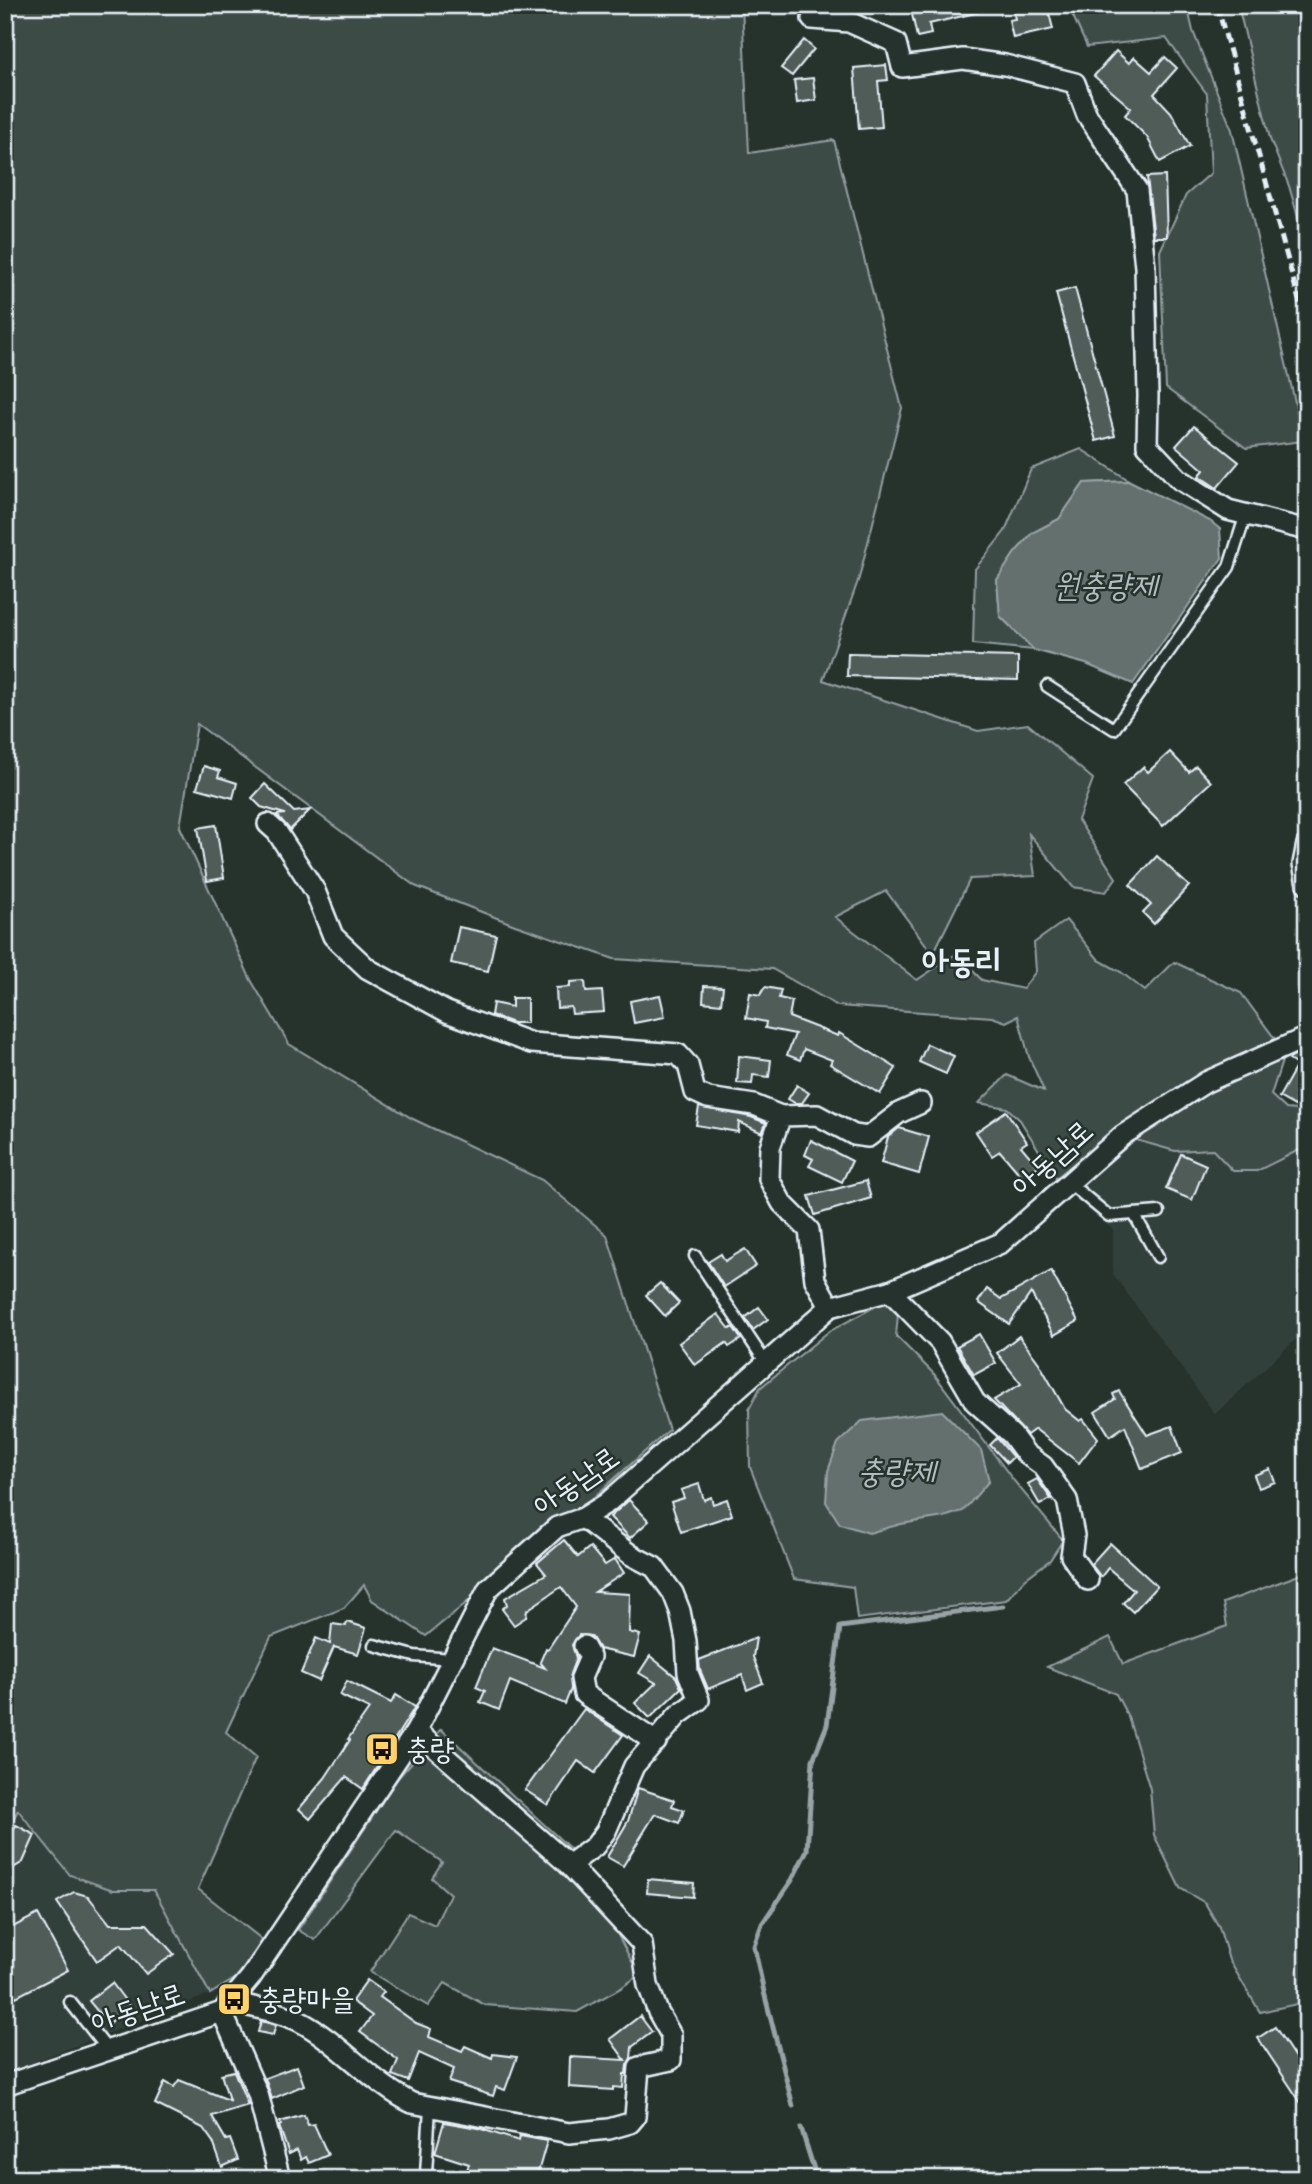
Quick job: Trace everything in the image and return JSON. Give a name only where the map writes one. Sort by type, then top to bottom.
[{"type":"street","points":[[812,19],[849,22],[896,43],[902,67],[962,59],[1005,65],[1075,83],[1087,114],[1137,190],[1145,267],[1149,396],[1147,445],[1179,479],[1228,510],[1307,530]]},
{"type":"street","points":[[268,824],[277,832],[315,891],[333,936],[368,969],[447,1012],[531,1043],[678,1054],[688,1065],[695,1092],[708,1098],[754,1105],[781,1116],[817,1115],[854,1135],[867,1137],[899,1113],[921,1103]]},
{"type":"street","points":[[1307,844],[1303,864],[1307,884]]},
{"type":"street","name":"아동남로","points":[[5,2085],[227,2007],[251,1977],[416,1731],[488,1589],[557,1527],[583,1518],[607,1503],[830,1307],[890,1291],[1001,1243],[1123,1135],[1206,1082],[1307,1037]]},
{"type":"street","points":[[781,1116],[770,1147],[769,1179],[782,1203],[809,1230],[814,1279],[830,1307]]},
{"type":"street","points":[[890,1291],[940,1342],[975,1402],[1012,1435],[1026,1454],[1044,1466],[1067,1500],[1074,1535],[1071,1556],[1088,1580]]},
{"type":"street","points":[[569,1865],[595,1846],[607,1830],[634,1766],[678,1715],[699,1700],[688,1673],[686,1641],[673,1593],[654,1567],[631,1555],[583,1518]]},
{"type":"street","points":[[584,1646],[590,1657],[581,1678],[584,1694],[656,1742]]},
{"type":"street","points":[[227,2007],[298,2021],[353,2059],[390,2092],[412,2104],[569,2133],[609,2129],[629,2123],[635,2117],[639,2067],[671,2060],[671,2035],[648,1985],[642,1944],[569,1865],[416,1731]]},
{"type":"street","points":[[227,2007],[258,2094],[280,2179]]},
{"type":"lane","points":[[1047,686],[1114,729],[1229,567],[1246,514]]},
{"type":"lane","points":[[1069,1182],[1109,1216],[1159,1212]]},
{"type":"lane","points":[[1134,1214],[1158,1257]]},
{"type":"lane","points":[[695,1256],[766,1363]]},
{"type":"lane","points":[[374,1646],[414,1656],[453,1659]]},
{"type":"lane","points":[[70,2002],[108,2050]]},
{"type":"lane","points":[[426,2174],[430,2107]]},
{"type":"shaded area","points":[[5,5],[742,5],[749,153],[834,140],[902,408],[859,578],[823,680],[978,731],[1028,724],[1093,779],[1078,820],[1116,878],[1106,892],[1073,887],[1029,834],[1035,876],[970,879],[933,954],[886,891],[835,917],[917,980],[956,954],[982,980],[1023,989],[1036,971],[1034,943],[1066,920],[1099,960],[1121,972],[1145,991],[1174,962],[1241,993],[1275,1039],[1228,1062],[1150,1110],[1130,1119],[1056,1178],[1020,1120],[1007,1108],[979,1103],[1007,1075],[1044,1091],[1029,1057],[1018,1016],[1006,1022],[992,1017],[838,1006],[772,969],[614,959],[515,925],[415,886],[197,724],[180,827],[251,980],[289,1044],[413,1119],[542,1180],[607,1235],[669,1430],[585,1505],[426,1636],[372,1600],[364,1585],[344,1608],[271,1637],[226,1732],[256,1757],[198,1889],[264,1941],[236,1978],[210,1994],[154,1890],[113,1890],[70,1875],[18,1810],[5,1835]]},
{"type":"shaded area","points":[[1068,5],[1187,5],[1193,31],[1232,130],[1304,441],[1246,448],[1166,388],[1160,251],[1186,195],[1211,173],[1207,94],[1166,38],[1087,47]]},
{"type":"shaded area","points":[[1238,5],[1307,5],[1307,248],[1289,186],[1270,139]]},
{"type":"shaded area","points":[[1081,449],[1130,481],[1084,483],[1059,519],[1032,533],[997,580],[1000,616],[1034,650],[973,644],[975,569],[1005,531],[1031,469]]},
{"type":"shaded area","points":[[1285,1052],[1271,1095],[1286,1109],[1307,1111],[1307,1155],[1299,1150],[1257,1171],[1233,1171],[1212,1149],[1175,1151],[1136,1140],[1153,1121]]},
{"type":"shaded area","points":[[1136,1140],[1175,1151],[1212,1149],[1233,1171],[1257,1171],[1300,1149],[1307,1156],[1307,1247],[1302,1259],[1307,1329],[1215,1414],[1113,1274],[1113,1230],[1069,1194]]},
{"type":"shaded area","points":[[900,1293],[896,1336],[934,1374],[1014,1481],[1063,1540],[1050,1560],[1025,1579],[1006,1600],[857,1619],[853,1587],[794,1579],[750,1467],[749,1409],[760,1388],[828,1332]]},
{"type":"shaded area","points":[[1307,1572],[1307,2002],[1260,2012],[1229,1960],[1219,1927],[1205,1903],[1180,1888],[1154,1835],[1150,1789],[1128,1717],[1116,1694],[1047,1667],[1110,1637],[1123,1664],[1227,1626],[1223,1603]]},
{"type":"shaded area","points":[[441,1729],[574,1852],[639,1975],[577,2012],[485,2005],[445,1983],[428,2006],[370,1972],[408,1913],[435,1925],[450,1894],[432,1878],[442,1862],[396,1830],[315,1940],[298,1930],[398,1778]]},
{"type":"shaded area","points":[[18,1809],[70,1875],[113,1890],[154,1890],[210,1994],[5,2073],[5,1835]]},
{"type":"water","name":"원충량제","points":[[1130,481],[1210,521],[1220,529],[1222,558],[1133,684],[1086,664],[1034,650],[1000,616],[997,580],[1032,533],[1059,519],[1084,483]]},
{"type":"water","name":"충량제","points":[[942,1411],[981,1450],[989,1481],[963,1511],[869,1533],[840,1524],[826,1502],[828,1471],[838,1443],[862,1421]]},
{"type":"building","points":[[910,5],[984,5],[984,11],[929,24],[931,34],[917,37]]},
{"type":"building","points":[[1012,5],[1047,5],[1053,29],[1013,38],[1009,20],[1015,19]]},
{"type":"building","points":[[804,40],[814,49],[792,76],[781,68]]},
{"type":"building","points":[[1116,51],[1129,63],[1134,57],[1151,72],[1165,57],[1177,68],[1154,94],[1171,112],[1190,146],[1160,162],[1147,137],[1125,115],[1131,108],[1094,76]]},
{"type":"building","points":[[886,65],[888,80],[878,81],[882,127],[859,129],[854,68]]},
{"type":"building","points":[[813,78],[816,100],[797,103],[794,80]]},
{"type":"building","points":[[1165,176],[1167,237],[1154,237],[1147,177]]},
{"type":"building","points":[[1075,288],[1115,436],[1096,441],[1056,293]]},
{"type":"building","points":[[1194,426],[1239,462],[1217,488],[1199,476],[1204,470],[1176,446]]},
{"type":"building","points":[[848,653],[1018,657],[1018,680],[847,676]]},
{"type":"building","points":[[1170,752],[1189,772],[1196,766],[1211,782],[1163,826],[1123,785],[1143,767],[1148,772]]},
{"type":"building","points":[[204,766],[220,771],[218,777],[237,783],[233,798],[197,788]]},
{"type":"building","points":[[265,784],[294,812],[310,810],[290,830],[277,815],[285,814],[261,807],[252,798]]},
{"type":"building","points":[[216,825],[224,878],[207,881],[198,828]]},
{"type":"building","points":[[1157,856],[1189,886],[1154,924],[1143,913],[1151,905],[1130,885]]},
{"type":"building","points":[[459,927],[496,935],[488,971],[451,963]]},
{"type":"building","points":[[585,981],[586,992],[602,991],[604,1012],[572,1014],[571,1007],[557,1008],[556,988],[570,987],[570,982]]},
{"type":"building","points":[[704,986],[723,987],[721,1004],[703,1002]]},
{"type":"building","points":[[765,987],[781,990],[779,998],[792,1001],[789,1017],[838,1036],[839,1033],[896,1068],[880,1094],[830,1064],[832,1060],[804,1049],[800,1060],[787,1055],[795,1034],[765,1028],[766,1022],[746,1018],[750,993],[760,995]]},
{"type":"building","points":[[660,995],[665,1017],[634,1023],[630,1001]]},
{"type":"building","points":[[512,998],[527,998],[527,1023],[513,1023],[491,1015],[493,1003],[512,1007]]},
{"type":"building","points":[[927,1044],[954,1056],[946,1074],[919,1062]]},
{"type":"building","points":[[1307,1051],[1307,1113],[1279,1097],[1297,1065],[1289,1060],[1290,1058]]},
{"type":"building","points":[[739,1056],[771,1060],[769,1077],[753,1075],[752,1084],[737,1083]]},
{"type":"building","points":[[797,1085],[809,1093],[802,1103],[788,1099]]},
{"type":"building","points":[[699,1107],[751,1117],[766,1123],[762,1133],[739,1122],[738,1132],[696,1125]]},
{"type":"building","points":[[1006,1111],[1027,1142],[1021,1146],[1038,1166],[1023,1178],[1000,1151],[992,1156],[976,1132]]},
{"type":"building","points":[[899,1128],[929,1137],[919,1174],[881,1163],[888,1137]]},
{"type":"building","points":[[811,1140],[852,1161],[842,1182],[809,1166],[813,1159],[805,1155]]},
{"type":"building","points":[[1181,1154],[1206,1165],[1192,1200],[1166,1189]]},
{"type":"building","points":[[866,1181],[871,1198],[815,1215],[809,1196]]},
{"type":"building","points":[[745,1249],[756,1266],[724,1287],[708,1262],[721,1254],[725,1261]]},
{"type":"building","points":[[1051,1271],[1078,1321],[1054,1335],[1031,1293],[1009,1324],[978,1302],[987,1289],[1001,1299]]},
{"type":"building","points":[[660,1283],[679,1303],[665,1316],[646,1295]]},
{"type":"building","points":[[759,1307],[768,1319],[753,1330],[745,1318]]},
{"type":"building","points":[[718,1314],[730,1329],[733,1327],[741,1339],[729,1347],[726,1343],[695,1365],[679,1343]]},
{"type":"building","points":[[979,1334],[996,1363],[974,1375],[957,1346]]},
{"type":"building","points":[[1019,1336],[1039,1363],[1065,1409],[1080,1421],[1083,1419],[1098,1438],[1079,1463],[1035,1429],[1027,1435],[994,1400],[1021,1384],[997,1353]]},
{"type":"building","points":[[1119,1391],[1147,1435],[1172,1426],[1182,1453],[1142,1469],[1125,1426],[1110,1436],[1095,1412],[1115,1399],[1113,1394]]},
{"type":"building","points":[[997,1438],[1013,1457],[1007,1463],[990,1445]]},
{"type":"building","points":[[1270,1469],[1275,1482],[1259,1488],[1254,1475]]},
{"type":"building","points":[[1037,1479],[1051,1499],[1040,1505],[1028,1484]]},
{"type":"building","points":[[699,1484],[704,1500],[711,1497],[713,1504],[727,1499],[732,1515],[681,1532],[671,1502],[684,1498],[681,1490]]},
{"type":"building","points":[[629,1500],[649,1521],[630,1538],[610,1517]]},
{"type":"building","points":[[564,1540],[578,1557],[590,1547],[605,1565],[615,1559],[624,1573],[595,1592],[630,1594],[629,1632],[640,1635],[634,1657],[599,1649],[591,1636],[579,1635],[572,1645],[576,1658],[570,1674],[571,1689],[565,1704],[510,1681],[499,1710],[480,1702],[485,1691],[476,1687],[492,1648],[545,1668],[540,1662],[546,1648],[548,1649],[576,1607],[561,1587],[527,1610],[526,1617],[514,1625],[502,1609],[507,1605],[505,1598],[546,1574],[537,1563]]},
{"type":"building","points":[[1110,1543],[1157,1586],[1133,1612],[1123,1603],[1134,1590],[1108,1568],[1101,1577],[1091,1564]]},
{"type":"building","points":[[347,1622],[366,1628],[358,1654],[334,1647],[319,1681],[301,1673],[316,1638],[330,1644],[332,1624],[346,1626]]},
{"type":"building","points":[[756,1638],[753,1657],[763,1683],[747,1690],[742,1675],[708,1689],[699,1660]]},
{"type":"building","points":[[650,1656],[676,1677],[681,1688],[650,1718],[635,1703],[656,1683],[639,1673]]},
{"type":"building","points":[[347,1681],[391,1703],[396,1695],[415,1707],[363,1789],[346,1777],[310,1819],[299,1809],[325,1778],[369,1709],[340,1695]]},
{"type":"building","points":[[584,1709],[623,1735],[595,1773],[578,1761],[548,1805],[525,1790]]},
{"type":"building","points":[[638,1788],[674,1800],[672,1806],[684,1810],[679,1823],[655,1814],[623,1866],[607,1857],[628,1821]]},
{"type":"building","points":[[16,1825],[35,1835],[23,1862],[5,1873],[5,1846]]},
{"type":"building","points":[[648,1879],[694,1883],[693,1897],[647,1893]]},
{"type":"building","points":[[74,1892],[88,1896],[110,1924],[147,1924],[174,1954],[146,1974],[121,1944],[97,1961],[57,1902]]},
{"type":"building","points":[[38,1914],[68,1970],[16,1997],[5,1978],[5,1931]]},
{"type":"building","points":[[367,1980],[384,1992],[380,1997],[416,2023],[431,2029],[429,2037],[462,2051],[465,2046],[492,2058],[493,2054],[517,2057],[505,2090],[496,2087],[493,2096],[449,2082],[454,2069],[419,2053],[408,2081],[392,2075],[398,2060],[360,2032],[372,2016],[352,2001]]},
{"type":"building","points":[[112,1983],[130,2007],[108,2024],[89,2001]]},
{"type":"building","points":[[640,2016],[652,2032],[632,2047],[623,2088],[613,2087],[613,2090],[569,2087],[570,2057],[625,2060],[610,2039]]},
{"type":"building","points":[[261,2021],[276,2025],[273,2035],[258,2032]]},
{"type":"building","points":[[1275,2027],[1307,2076],[1307,2112],[1258,2038]]},
{"type":"building","points":[[297,2066],[304,2085],[272,2099],[265,2078]]},
{"type":"building","points":[[234,2071],[248,2105],[212,2116],[226,2140],[230,2139],[238,2160],[222,2167],[213,2142],[203,2128],[155,2104],[165,2082],[174,2087],[179,2080],[229,2100],[221,2074]]},
{"type":"building","points":[[304,2115],[308,2125],[314,2124],[328,2155],[309,2163],[306,2157],[301,2160],[297,2150],[289,2154],[279,2126],[280,2122]]},
{"type":"building","points":[[444,2122],[478,2128],[519,2141],[520,2136],[547,2141],[536,2179],[464,2179],[469,2164],[435,2153]]},
{"type":"waterway","points":[[793,2106],[754,1946],[762,1924],[792,1880],[807,1850],[813,1760],[827,1725],[840,1627],[1003,1606]]},
{"type":"waterway","points":[[801,2128],[817,2179]]},
{"type":"railway","points":[[1217,5],[1307,329]]},
{"type":"place","name":"충량","points":[[382,1749]]},
{"type":"place","name":"충량마을","points":[[234,1999]]},
{"type":"district","name":"아동리","points":[[962,960]]}]
